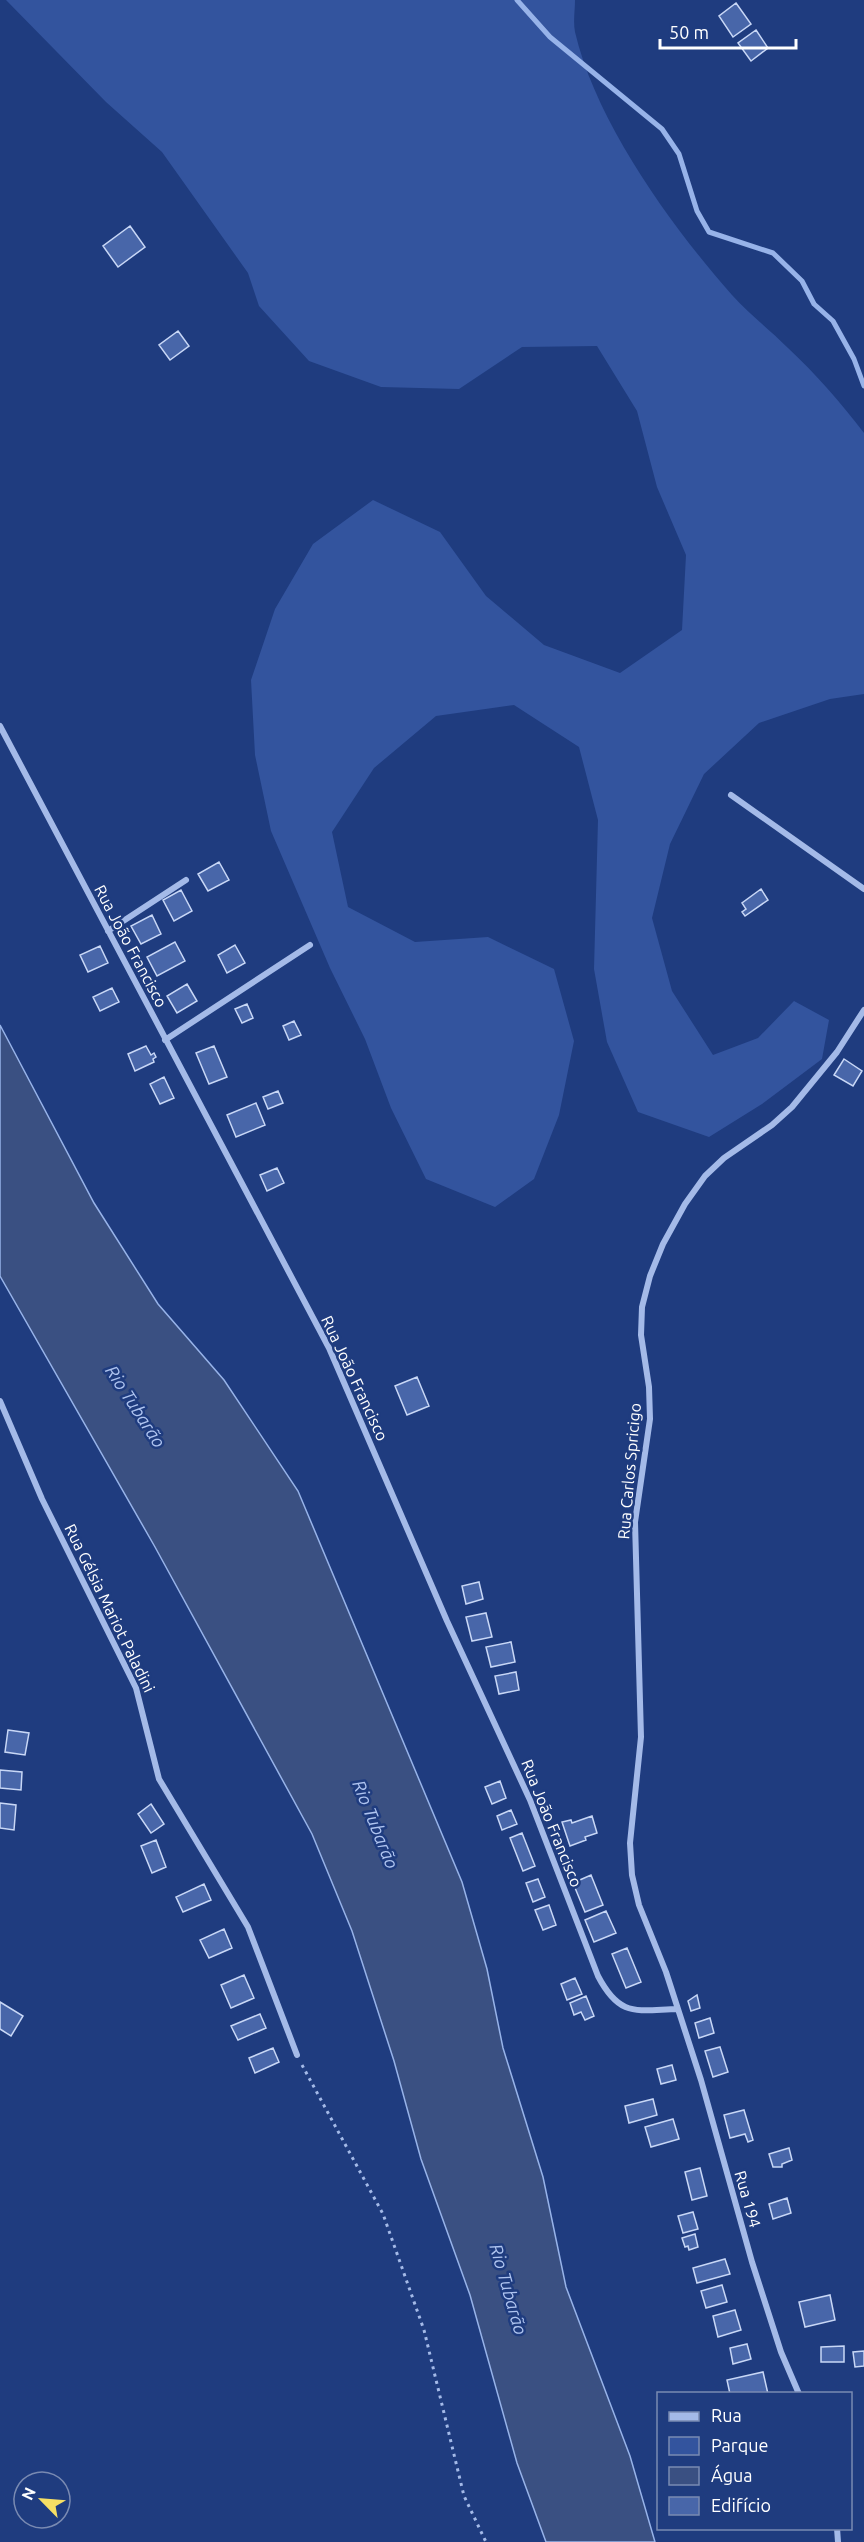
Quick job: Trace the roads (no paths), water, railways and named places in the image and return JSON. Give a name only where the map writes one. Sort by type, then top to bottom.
[{"type":"street","name":"Rua João Francisco","points":[[0,726],[349,1390],[451,1630],[530,1800],[607,1994],[619,2006],[633,2010],[678,2009]]},
{"type":"street","points":[[731,795],[864,889]]},
{"type":"street","points":[[108,931],[186,880]]},
{"type":"street","points":[[165,1040],[310,945]]},
{"type":"street","name":"Rua Carlos Spricigo","points":[[678,2009],[639,1905],[632,1875],[630,1843],[641,1737],[635,1522],[650,1419],[649,1387],[641,1335],[642,1307],[650,1276],[663,1244],[698,1185],[724,1158],[772,1125],[792,1107],[837,1052],[864,1010]]},
{"type":"street","name":"Rua Gélsia Mariot Paladini","points":[[0,1401],[38,1490],[136,1688],[159,1779],[248,1927],[297,2055]]},
{"type":"street","name":"Rua 194","points":[[678,2009],[759,2284],[781,2352],[798,2392]]},
{"type":"water","name":"Rio Tubarão","points":[[0,1025],[94,1203],[158,1304],[224,1380],[298,1491],[462,1882],[487,1969],[503,2048],[543,2177],[566,2287],[630,2456],[655,2542],[546,2542],[517,2463],[470,2295],[421,2159],[394,2061],[352,1931],[312,1834],[155,1547],[0,1276]]},
{"type":"waterway","points":[[517,0],[550,37],[662,129],[679,154],[697,211],[709,232],[773,253],[802,281],[814,304],[833,321],[854,359],[864,386]]}]
